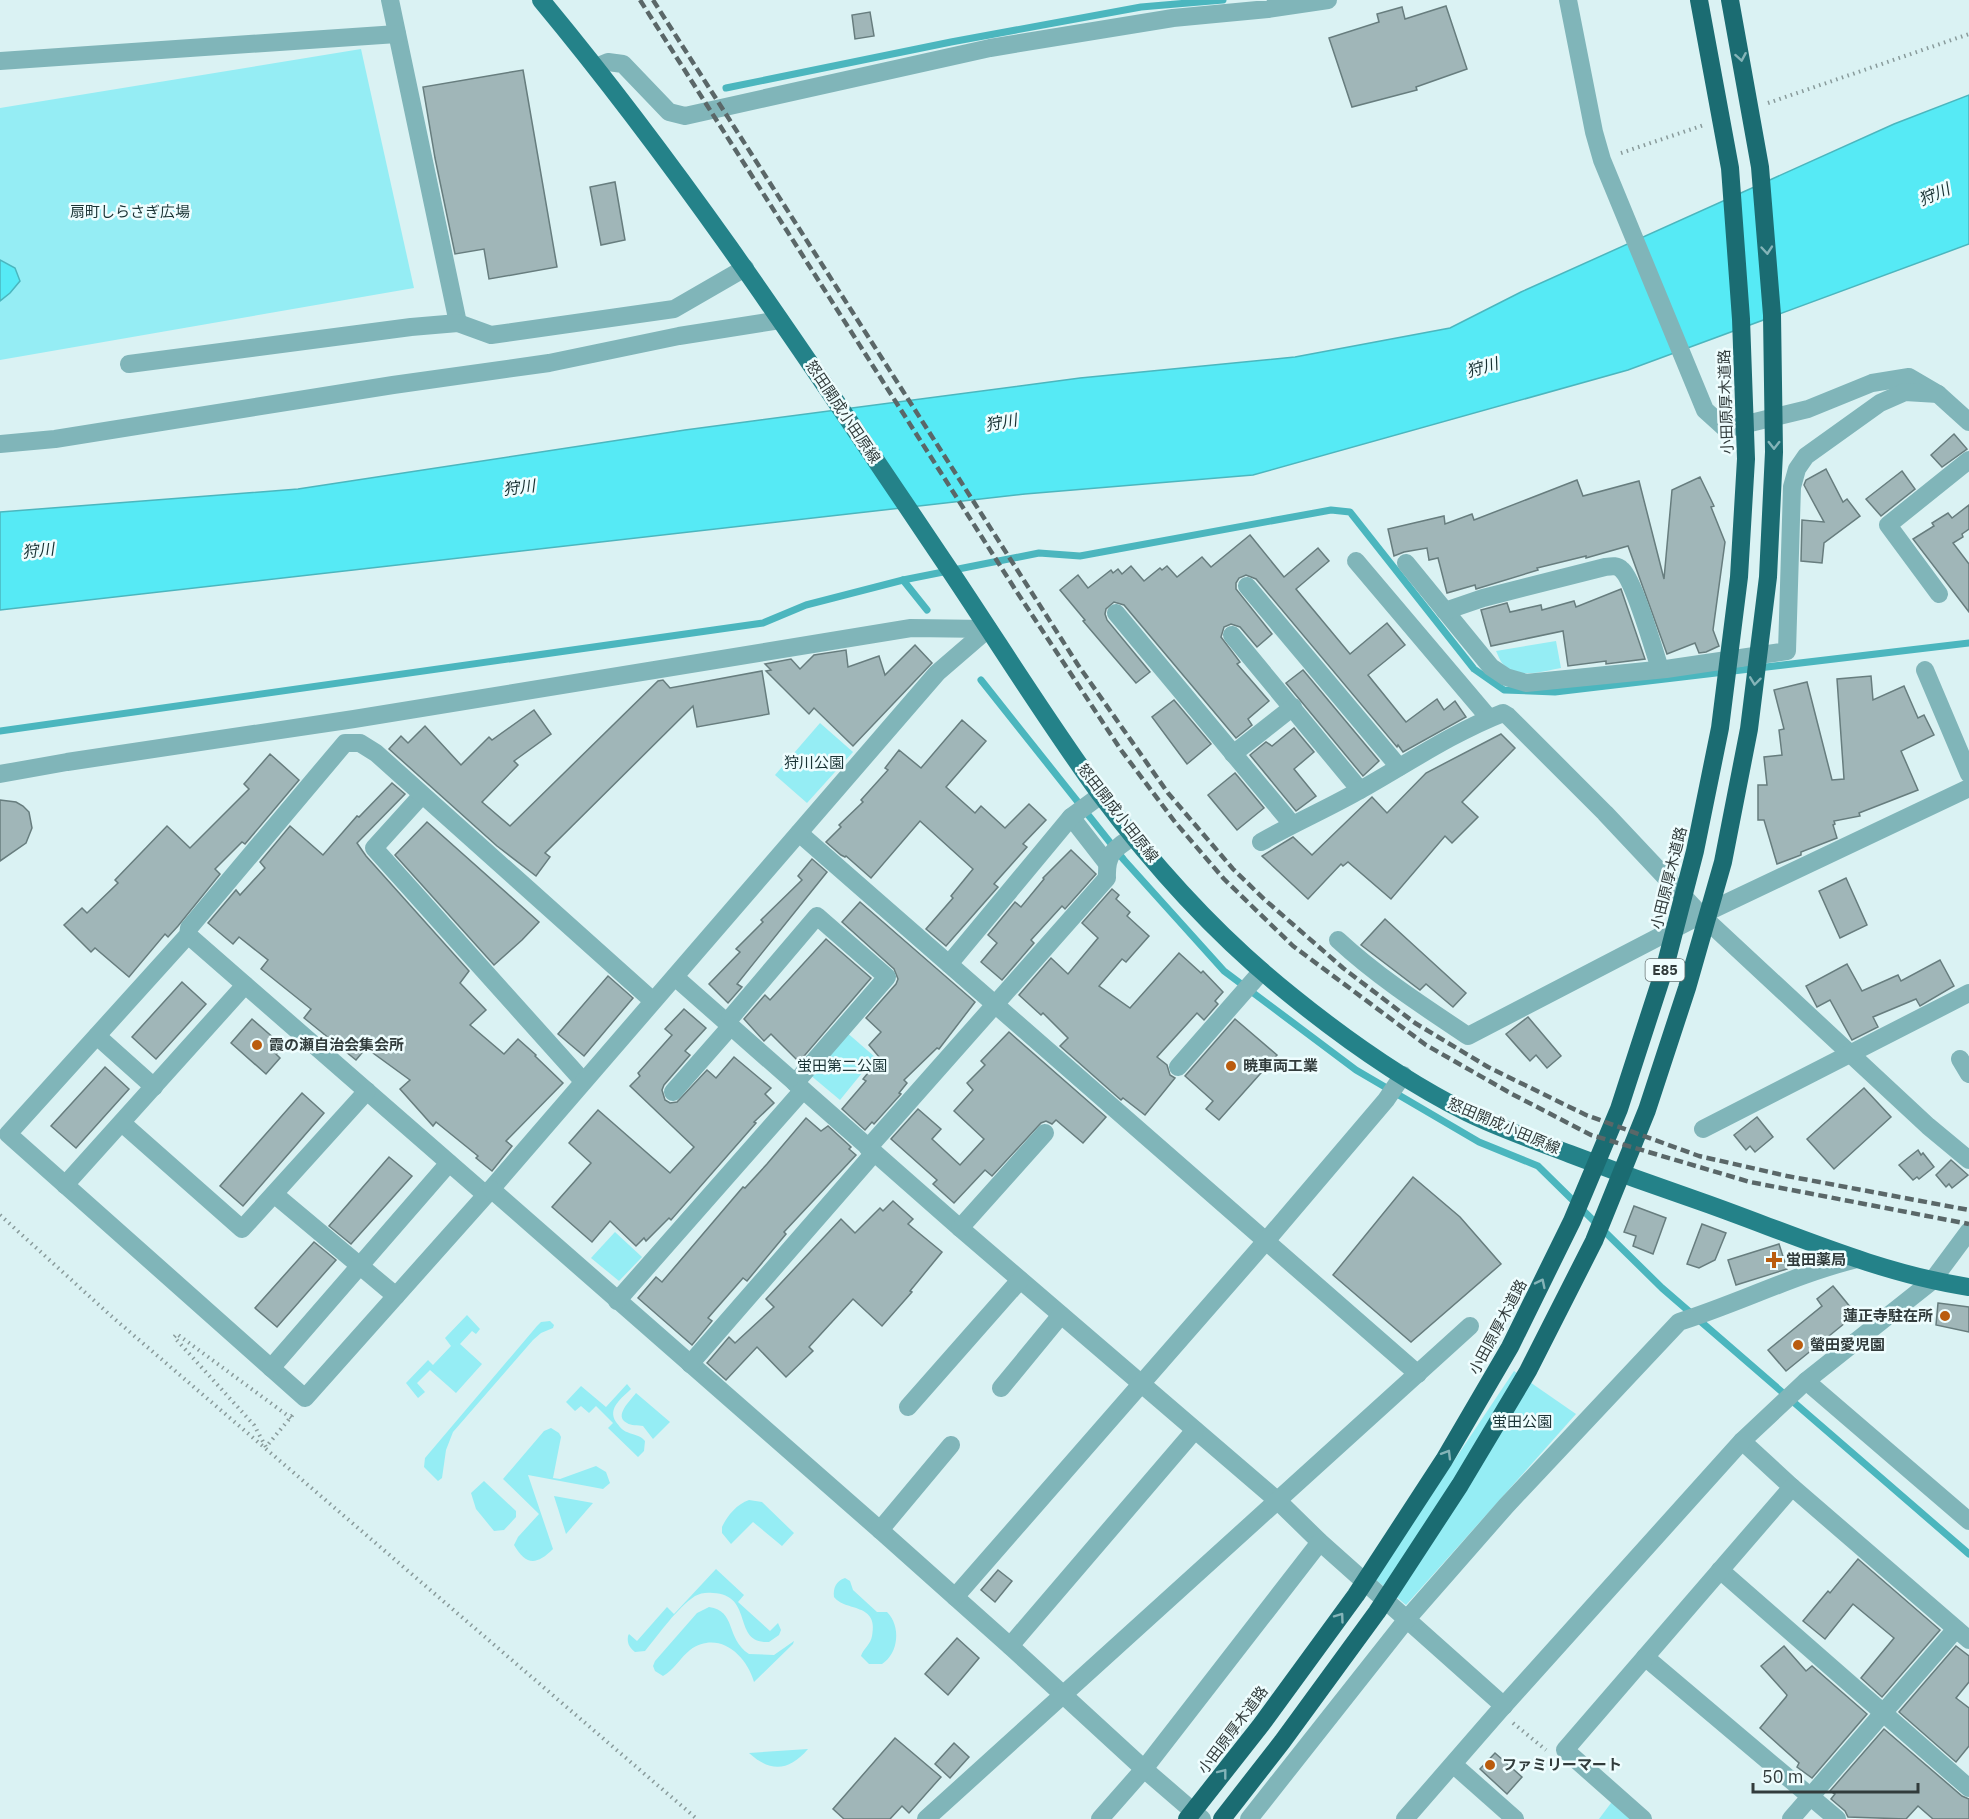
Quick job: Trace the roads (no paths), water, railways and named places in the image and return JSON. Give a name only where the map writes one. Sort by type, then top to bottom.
[{"type":"highway","name":"小田原厚木道路","points":[[1187,1819],[1261,1725],[1356,1595],[1444,1460],[1510,1347],[1572,1221],[1619,1109],[1665,967],[1695,851],[1720,728],[1739,577],[1746,459],[1741,319],[1730,168],[1699,0]]},
{"type":"highway","name":"E85","points":[[1222,1819],[1282,1742],[1377,1612],[1460,1485],[1527,1371],[1594,1241],[1647,1110],[1687,988],[1723,862],[1749,729],[1768,578],[1774,464],[1772,315],[1760,167],[1730,0]]},
{"type":"main road","name":"怒田開成小田原線","points":[[541,0],[596,67],[677,173],[745,268],[962,588],[1096,798],[1129,839],[1257,975],[1332,1027],[1395,1086],[1436,1095],[1471,1114],[1523,1136],[1857,1259],[1932,1281],[1969,1287]]},
{"type":"street","points":[[390,0],[458,323]]},
{"type":"street","points":[[596,67],[608,62],[623,64],[669,112],[685,116],[990,48],[1173,18],[1268,9],[1328,0]]},
{"type":"street","points":[[1568,0],[1594,132],[1602,160],[1706,410],[1726,429],[1808,409],[1872,383],[1909,377],[1938,394],[1969,422]]},
{"type":"street","points":[[0,61],[397,34]]},
{"type":"street","points":[[129,364],[411,327],[458,323],[491,334],[674,309],[745,268]]},
{"type":"street","points":[[0,444],[55,439],[549,363],[679,336],[780,320]]},
{"type":"street","points":[[1406,563],[1491,668],[1506,677],[1526,683],[1660,669],[1787,651],[1792,487],[1797,470],[1806,456],[1880,403],[1905,392],[1938,394]]},
{"type":"street","points":[[1939,594],[1888,525],[1969,460]]},
{"type":"street","points":[[1356,561],[1489,718]]},
{"type":"street","points":[[1445,611],[1484,598],[1616,566],[1624,572],[1628,580],[1660,669]]},
{"type":"street","points":[[1247,586],[1399,767]]},
{"type":"street","points":[[1116,613],[1292,824]]},
{"type":"street","points":[[0,774],[911,628],[988,629]]},
{"type":"street","points":[[653,1001],[376,753],[360,743],[345,743],[189,928],[188,935],[8,1134],[305,1398],[488,1192],[937,673],[988,629]]},
{"type":"street","points":[[1232,635],[1360,790]]},
{"type":"street","points":[[1925,670],[1969,774]]},
{"type":"street","points":[[1233,754],[1293,707]]},
{"type":"street","points":[[1261,842],[1489,718],[1503,713],[1605,813],[1701,915],[1848,1053],[1969,1160]]},
{"type":"street","points":[[354,718],[360,743]]},
{"type":"street","points":[[1338,940],[1359,960],[1405,994],[1468,1036],[1701,915],[1969,788]]},
{"type":"street","points":[[422,795],[374,848],[583,1081]]},
{"type":"street","points":[[949,964],[1071,817],[1096,798]]},
{"type":"street","points":[[1071,817],[1108,859]]},
{"type":"street","points":[[799,833],[1418,1374]]},
{"type":"street","points":[[690,1364],[994,1005],[1107,878],[1108,859],[1129,839]]},
{"type":"street","points":[[617,1301],[799,1087],[887,977],[817,916],[673,1092]]},
{"type":"street","points":[[188,935],[449,1162],[488,1192],[690,1364],[880,1530],[1010,1646],[1061,1695],[1202,1819]]},
{"type":"street","points":[[1178,1067],[1257,975]]},
{"type":"street","points":[[675,977],[871,1151],[1278,1501],[1502,1708]]},
{"type":"street","points":[[65,1185],[245,985]]},
{"type":"street","points":[[1703,1129],[1969,993]]},
{"type":"street","points":[[98,1035],[154,1087]]},
{"type":"street","points":[[955,1597],[1266,1240],[1395,1086]]},
{"type":"street","points":[[122,1122],[242,1229],[367,1091]]},
{"type":"street","points":[[960,1228],[1045,1133]]},
{"type":"street","points":[[271,1368],[449,1162]]},
{"type":"street","points":[[274,1194],[396,1296]]},
{"type":"street","points":[[1405,1819],[1742,1441],[1806,1381],[1932,1281],[1969,1232]]},
{"type":"street","points":[[1249,1819],[1407,1619],[1506,1506],[1679,1322],[1714,1311],[1834,1264],[1857,1259]]},
{"type":"street","points":[[908,1407],[1020,1280]]},
{"type":"street","points":[[1001,1388],[1061,1315]]},
{"type":"street","points":[[926,1819],[1470,1326]]},
{"type":"street","points":[[1806,1381],[1969,1521]]},
{"type":"street","points":[[1010,1646],[1195,1430]]},
{"type":"street","points":[[1742,1441],[1962,1635],[1883,1712],[1791,1819]]},
{"type":"street","points":[[880,1530],[951,1445]]},
{"type":"street","points":[[1643,1819],[1565,1750],[1792,1487]]},
{"type":"street","points":[[1100,1819],[1144,1769],[1320,1542]]},
{"type":"street","points":[[1720,1570],[1969,1788]]},
{"type":"street","points":[[1645,1657],[1837,1819]]},
{"type":"street","points":[[1454,1765],[1515,1819]]},
{"type":"water","name":"狩川","points":[[1969,95],[1969,244],[1628,370],[1253,475],[1025,494],[0,610],[0,512],[298,489],[685,430],[1080,378],[1295,357],[1450,328],[1521,292],[1894,124]]},
{"type":"water","points":[[0,260],[15,268],[20,281],[0,301]]},
{"type":"waterway","points":[[726,88],[951,42],[1141,7],[1223,0]]},
{"type":"waterway","points":[[0,731],[763,623],[806,605],[903,580],[1039,553],[1080,556],[1331,510],[1350,512],[1474,669],[1504,690],[1555,692],[1969,643]]},
{"type":"waterway","points":[[903,580],[927,610]]},
{"type":"waterway","points":[[981,680],[1124,860],[1224,971],[1356,1070],[1479,1142],[1538,1166],[1662,1288],[1969,1554]]},
{"type":"railway","points":[[640,0],[1013,586],[1121,750],[1175,822],[1224,879],[1293,946],[1426,1045],[1512,1094],[1591,1135],[1750,1182],[1969,1224]]},
{"type":"railway","points":[[653,0],[1078,665],[1168,793],[1233,869],[1265,900],[1343,968],[1415,1023],[1488,1067],[1586,1115],[1699,1156],[1787,1176],[1969,1210]]},
{"type":"place","name":"霞の瀬自治会集会所","points":[[257,1045]]},
{"type":"place","name":"暁車両工業","points":[[1231,1066]]},
{"type":"place","name":"蛍田薬局","points":[[1774,1260]]},
{"type":"place","name":"蓮正寺駐在所","points":[[1945,1316]]},
{"type":"place","name":"螢田愛児園","points":[[1798,1345]]},
{"type":"place","name":"ファミリーマート","points":[[1490,1765]]},
{"type":"park label","name":"扇町しらさぎ広場","points":[[130,212]]},
{"type":"park label","name":"狩川公園","points":[[814,763]]},
{"type":"park label","name":"蛍田第二公園","points":[[842,1066]]},
{"type":"park label","name":"蛍田公園","points":[[1522,1422]]}]
